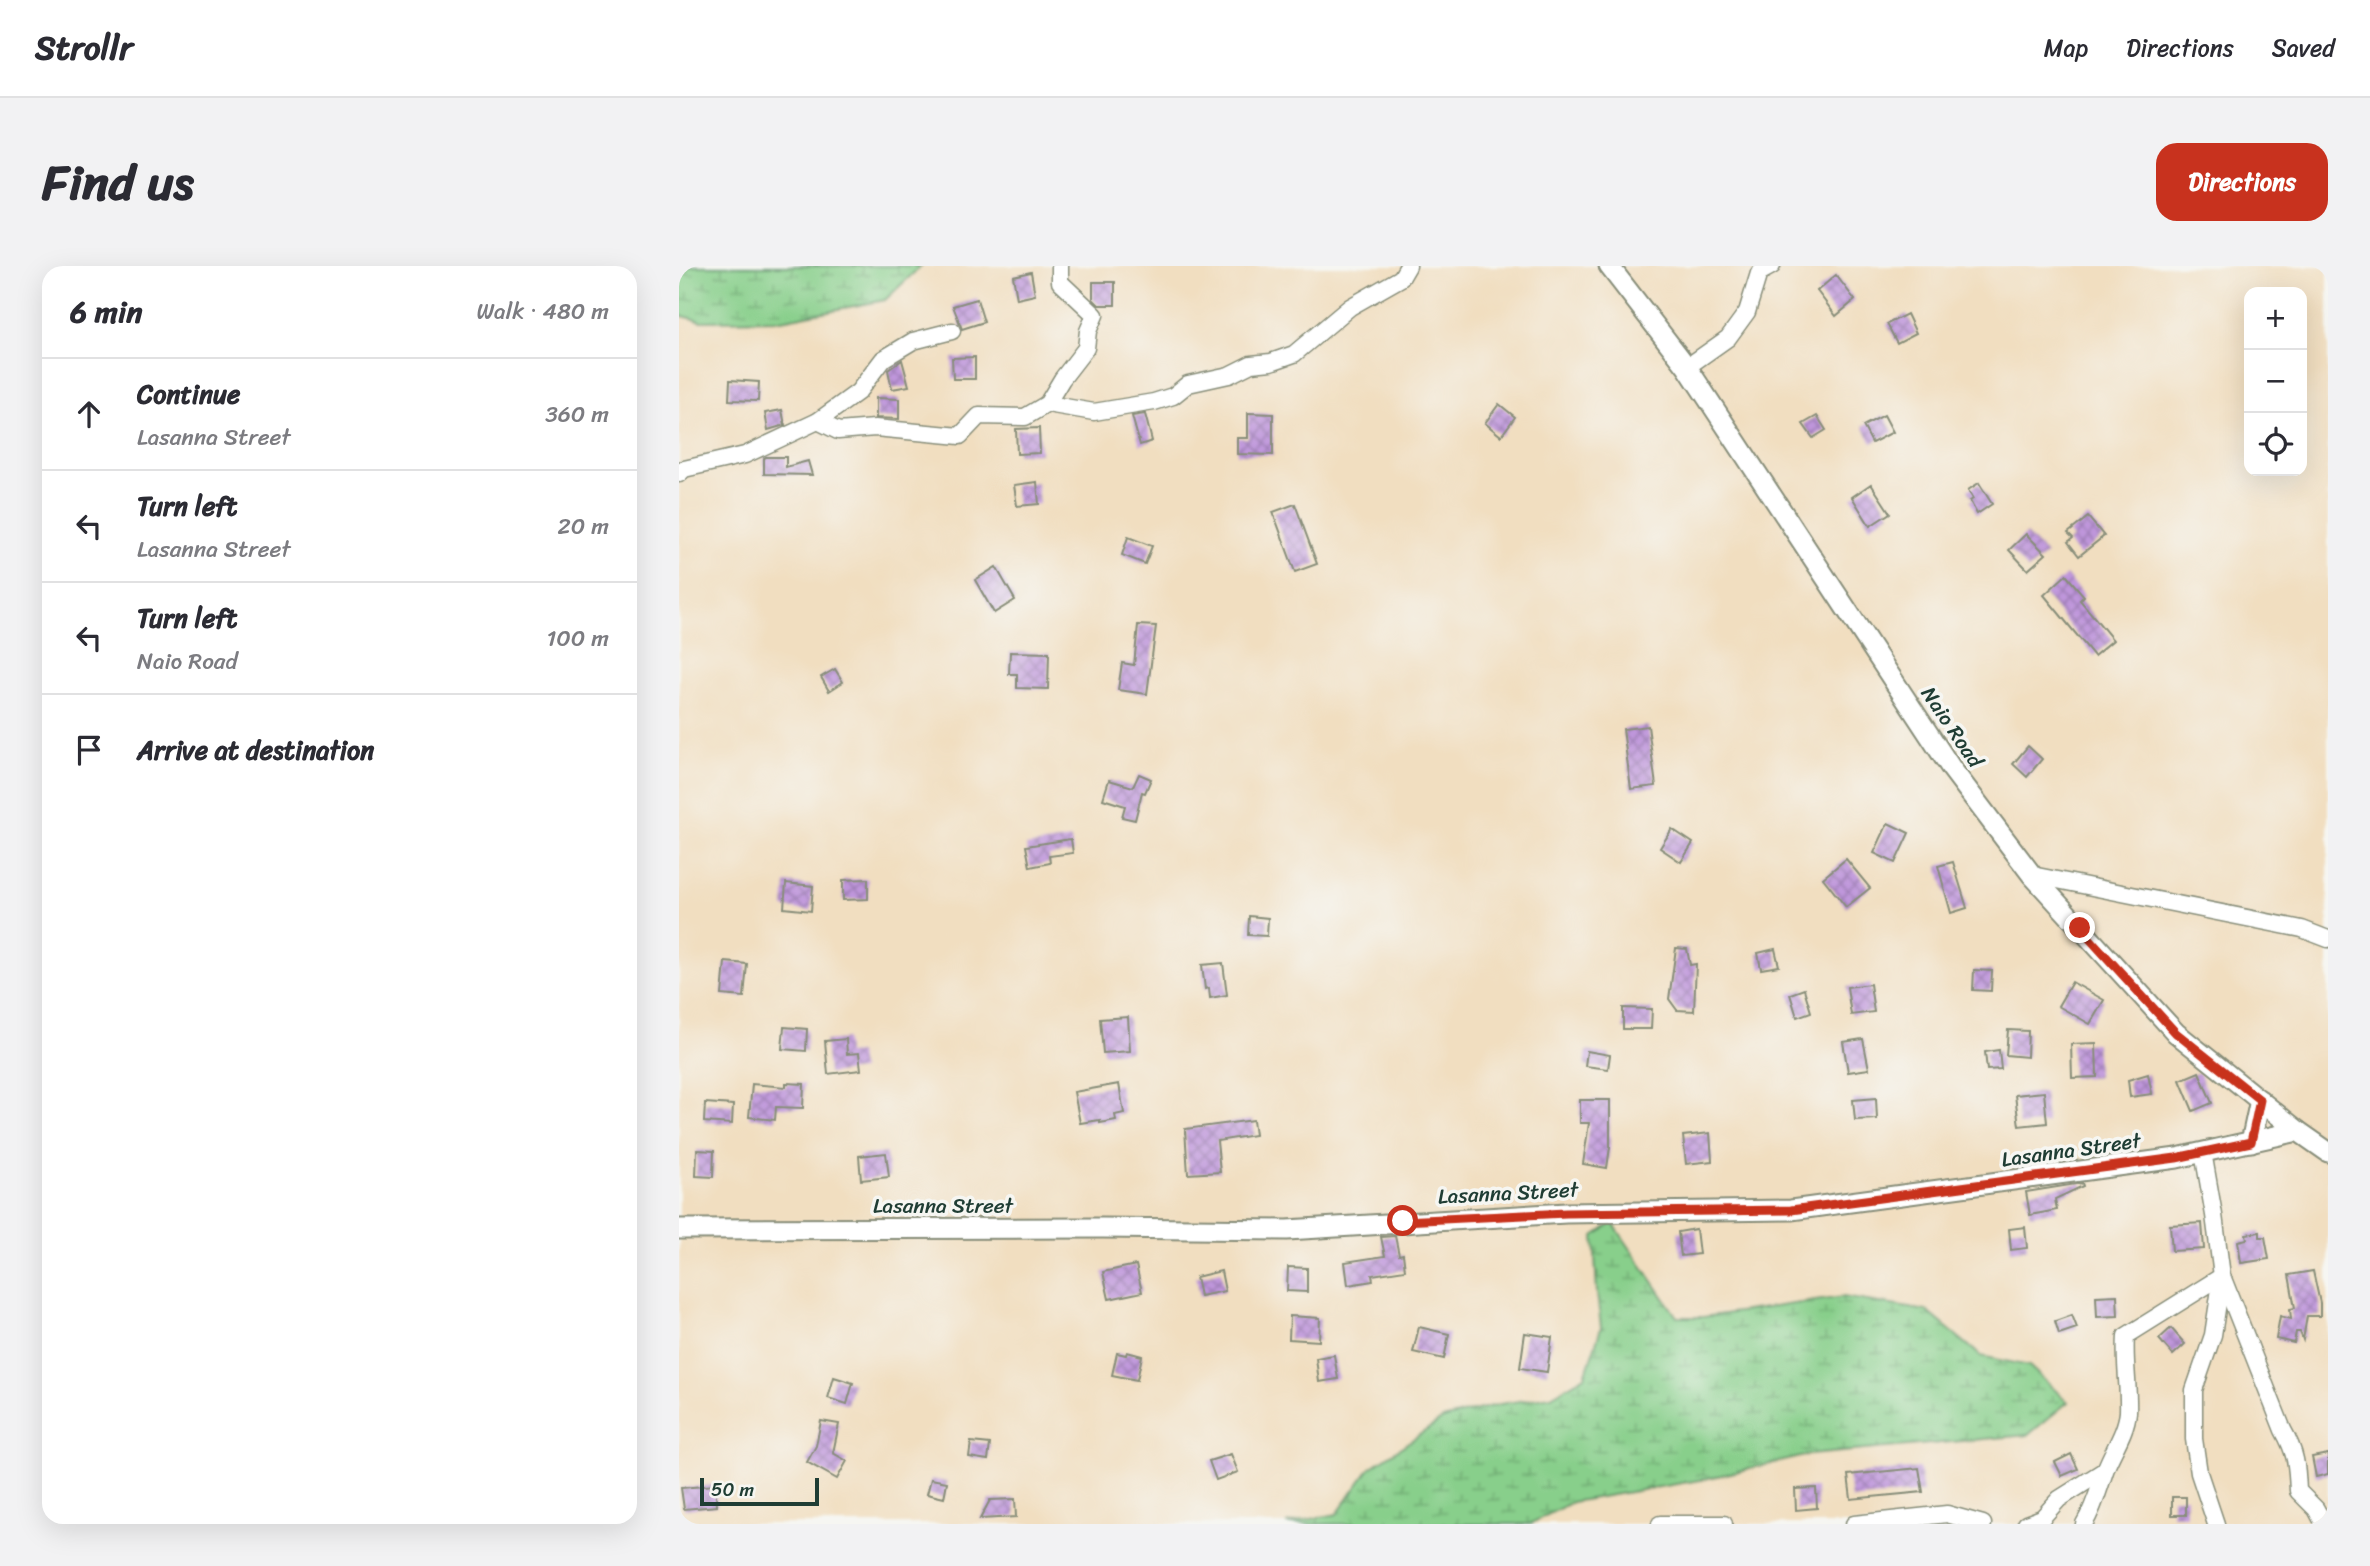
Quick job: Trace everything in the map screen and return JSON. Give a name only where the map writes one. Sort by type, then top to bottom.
[{"type":"street","points":[[818,421],[838,431],[875,428],[960,436],[979,416],[1025,417],[1047,404],[1086,348],[1095,315],[1060,282],[1060,266]]},
{"type":"street","points":[[1047,404],[1094,412],[1154,402],[1173,396],[1188,384],[1229,375],[1251,364],[1271,362],[1294,354],[1350,307],[1401,278],[1408,266]]},
{"type":"street","name":"Naio Road","points":[[1609,266],[1687,367],[1951,768],[2032,875],[2176,1033],[2328,1152]]},
{"type":"street","points":[[1687,367],[1728,338],[1748,312],[1759,273],[1772,266]]},
{"type":"street","points":[[679,474],[684,470],[745,455],[818,421],[858,392],[883,359],[913,341],[952,331]]},
{"type":"street","points":[[2032,875],[2302,929],[2328,939]]},
{"type":"street","points":[[2251,1142],[2260,1100]]},
{"type":"street","name":"Lasanna Street","points":[[679,1229],[1287,1230],[1566,1213],[1791,1210],[2176,1158],[2298,1131]]},
{"type":"street","points":[[2203,1152],[2222,1276],[2283,1430],[2293,1448],[2297,1464],[2298,1491],[2316,1509],[2324,1524]]},
{"type":"street","points":[[2084,1524],[2095,1506],[2105,1470],[2128,1414],[2126,1336],[2222,1276]]},
{"type":"street","points":[[2216,1524],[2199,1473],[2194,1390],[2213,1335],[2222,1276]]},
{"type":"street","points":[[2026,1524],[2042,1518],[2059,1499],[2105,1470]]},
{"type":"street","points":[[1854,1524],[1947,1514],[1983,1524]]},
{"type":"street","points":[[1660,1524],[1724,1524]]},
{"type":"green space","points":[[679,266],[921,266],[885,300],[781,320],[701,321],[679,315]]},
{"type":"green space","points":[[1613,1223],[1677,1317],[1703,1317],[1843,1297],[1927,1311],[1981,1356],[2029,1366],[2068,1402],[2028,1435],[1809,1455],[1700,1480],[1572,1502],[1530,1524],[1286,1524],[1337,1514],[1370,1468],[1443,1419],[1500,1404],[1551,1396],[1585,1376],[1601,1328],[1594,1236]]},
{"type":"building","points":[[1031,272],[1035,295],[1017,299],[1013,276]]},
{"type":"building","points":[[1836,275],[1855,300],[1836,316],[1817,291]]},
{"type":"building","points":[[1093,282],[1115,282],[1115,305],[1099,305],[1093,299]]},
{"type":"building","points":[[977,299],[984,322],[962,329],[953,306]]},
{"type":"building","points":[[1907,314],[1916,333],[1897,343],[1887,324]]},
{"type":"building","points":[[975,357],[975,379],[953,379],[952,358]]},
{"type":"building","points":[[902,360],[909,386],[892,389],[888,370]]},
{"type":"building","points":[[730,380],[759,382],[758,401],[729,400]]},
{"type":"building","points":[[876,398],[899,399],[899,419],[876,418]]},
{"type":"building","points":[[1499,404],[1515,417],[1501,436],[1485,423]]},
{"type":"building","points":[[782,410],[785,425],[768,430],[765,413]]},
{"type":"building","points":[[1248,413],[1273,414],[1273,455],[1237,454],[1237,438],[1248,438]]},
{"type":"building","points":[[1145,414],[1152,441],[1140,445],[1132,416]]},
{"type":"building","points":[[1884,415],[1893,432],[1872,443],[1863,426]]},
{"type":"building","points":[[1817,416],[1826,430],[1813,438],[1803,424]]},
{"type":"building","points":[[1039,428],[1040,453],[1017,454],[1016,429]]},
{"type":"building","points":[[766,457],[786,457],[786,467],[808,461],[812,475],[764,474]]},
{"type":"building","points":[[1037,482],[1039,504],[1017,506],[1014,485]]},
{"type":"building","points":[[1979,483],[1992,504],[1977,514],[1968,490]]},
{"type":"building","points":[[1871,484],[1890,513],[1870,526],[1852,497]]},
{"type":"building","points":[[1295,504],[1317,564],[1295,572],[1273,512]]},
{"type":"building","points":[[2088,517],[2104,536],[2079,556],[2068,542],[2073,538],[2068,533]]},
{"type":"building","points":[[2026,534],[2046,554],[2028,570],[2009,550]]},
{"type":"building","points":[[1128,537],[1152,546],[1145,564],[1122,555]]},
{"type":"building","points":[[996,567],[1015,600],[994,613],[975,580]]},
{"type":"building","points":[[2066,575],[2084,596],[2080,600],[2113,640],[2094,656],[2044,595]]},
{"type":"building","points":[[1138,625],[1156,626],[1147,694],[1118,690],[1122,663],[1134,665]]},
{"type":"building","points":[[1010,652],[1049,653],[1048,689],[1017,688],[1017,674],[1009,674]]},
{"type":"building","points":[[835,669],[843,682],[829,691],[821,677]]},
{"type":"building","points":[[1648,726],[1656,786],[1631,789],[1623,729]]},
{"type":"building","points":[[2028,746],[2042,759],[2027,777],[2013,764]]},
{"type":"building","points":[[1139,774],[1151,779],[1145,793],[1142,792],[1135,820],[1122,817],[1125,806],[1103,799],[1109,780],[1133,787]]},
{"type":"building","points":[[1888,823],[1909,833],[1895,863],[1874,853]]},
{"type":"building","points":[[1672,829],[1693,843],[1681,862],[1660,848]]},
{"type":"building","points":[[1071,839],[1073,853],[1049,856],[1050,863],[1030,867],[1026,846]]},
{"type":"building","points":[[1846,859],[1870,888],[1846,907],[1823,878]]},
{"type":"building","points":[[1953,862],[1967,908],[1951,913],[1938,866]]},
{"type":"building","points":[[868,879],[868,899],[843,900],[843,880]]},
{"type":"building","points":[[786,883],[813,886],[811,911],[784,908]]},
{"type":"building","points":[[1249,916],[1268,918],[1267,936],[1248,935]]},
{"type":"building","points":[[1676,948],[1687,949],[1690,965],[1696,964],[1694,1011],[1677,1010],[1669,999]]},
{"type":"building","points":[[1775,949],[1779,966],[1761,969],[1758,953]]},
{"type":"building","points":[[725,962],[747,964],[744,997],[722,995]]},
{"type":"building","points":[[1223,963],[1227,995],[1210,998],[1209,988],[1205,989],[1202,965]]},
{"type":"building","points":[[1974,970],[1992,971],[1991,991],[1973,990]]},
{"type":"building","points":[[2072,982],[2104,1000],[2090,1024],[2058,1006]]},
{"type":"building","points":[[1870,984],[1874,1012],[1851,1015],[1847,987]]},
{"type":"building","points":[[1804,989],[1811,1012],[1797,1017],[1790,994]]},
{"type":"building","points":[[1623,1008],[1652,1009],[1651,1029],[1623,1029]]},
{"type":"building","points":[[1128,1017],[1130,1051],[1103,1053],[1100,1019]]},
{"type":"building","points":[[784,1027],[807,1029],[806,1051],[782,1049]]},
{"type":"building","points":[[2008,1030],[2028,1031],[2027,1057],[2006,1055]]},
{"type":"building","points":[[846,1039],[847,1054],[859,1053],[861,1070],[828,1074],[825,1041]]},
{"type":"building","points":[[1863,1039],[1869,1069],[1848,1072],[1843,1042]]},
{"type":"building","points":[[2096,1043],[2097,1077],[2072,1078],[2071,1044]]},
{"type":"building","points":[[1999,1050],[2001,1069],[1987,1070],[1985,1052]]},
{"type":"building","points":[[1587,1051],[1610,1055],[1608,1069],[1585,1066]]},
{"type":"building","points":[[2199,1072],[2212,1103],[2193,1111],[2180,1080]]},
{"type":"building","points":[[2148,1074],[2152,1094],[2130,1097],[2128,1080]]},
{"type":"building","points":[[786,1083],[804,1084],[803,1108],[776,1107],[775,1120],[749,1117],[752,1084],[786,1087]]},
{"type":"building","points":[[1119,1084],[1124,1113],[1115,1115],[1116,1120],[1080,1123],[1074,1092]]},
{"type":"building","points":[[2044,1092],[2047,1123],[2019,1126],[2015,1095]]},
{"type":"building","points":[[1876,1098],[1877,1119],[1855,1120],[1853,1100]]},
{"type":"building","points":[[1580,1100],[1610,1100],[1607,1168],[1583,1164],[1589,1123],[1580,1123]]},
{"type":"building","points":[[705,1103],[733,1105],[732,1124],[704,1122]]},
{"type":"building","points":[[1253,1120],[1255,1135],[1217,1141],[1220,1172],[1188,1174],[1185,1129]]},
{"type":"building","points":[[1710,1133],[1712,1161],[1686,1164],[1683,1136]]},
{"type":"building","points":[[697,1150],[714,1151],[713,1177],[696,1176]]},
{"type":"building","points":[[886,1153],[889,1177],[861,1180],[859,1156]]},
{"type":"building","points":[[2082,1183],[2083,1186],[2055,1199],[2057,1210],[2030,1215],[2026,1192]]},
{"type":"building","points":[[2202,1223],[2204,1249],[2172,1251],[2170,1225]]},
{"type":"building","points":[[2025,1227],[2027,1248],[2011,1250],[2009,1229]]},
{"type":"building","points":[[1696,1229],[1699,1254],[1681,1256],[1678,1232]]},
{"type":"building","points":[[2260,1232],[2260,1237],[2265,1237],[2269,1259],[2241,1263],[2238,1241],[2247,1239],[2246,1234]]},
{"type":"building","points":[[1395,1236],[1399,1255],[1403,1254],[1405,1270],[1372,1275],[1373,1281],[1348,1285],[1345,1262],[1385,1256],[1381,1237]]},
{"type":"building","points":[[1136,1265],[1142,1292],[1109,1299],[1103,1272]]},
{"type":"building","points":[[1288,1267],[1307,1268],[1307,1292],[1287,1291]]},
{"type":"building","points":[[1221,1271],[1225,1291],[1200,1296],[1196,1277]]},
{"type":"building","points":[[2313,1271],[2320,1316],[2307,1316],[2303,1340],[2300,1332],[2296,1332],[2294,1343],[2276,1339],[2280,1316],[2291,1319],[2290,1309],[2295,1308],[2289,1275]]},
{"type":"building","points":[[2117,1295],[2118,1316],[2097,1317],[2096,1296]]},
{"type":"building","points":[[2072,1315],[2077,1328],[2059,1334],[2055,1321]]},
{"type":"building","points":[[1290,1316],[1320,1318],[1319,1341],[1289,1339]]},
{"type":"building","points":[[1419,1327],[1449,1334],[1444,1359],[1413,1352]]},
{"type":"building","points":[[2171,1328],[2185,1344],[2173,1355],[2159,1339]]},
{"type":"building","points":[[1525,1333],[1552,1337],[1547,1372],[1520,1368]]},
{"type":"building","points":[[1127,1352],[1142,1356],[1137,1380],[1112,1375],[1117,1353],[1126,1355]]},
{"type":"building","points":[[1334,1355],[1338,1379],[1319,1382],[1316,1358]]},
{"type":"building","points":[[834,1377],[853,1383],[847,1404],[828,1398]]},
{"type":"building","points":[[821,1421],[839,1424],[833,1453],[847,1461],[837,1479],[807,1462],[816,1446]]},
{"type":"building","points":[[971,1442],[990,1444],[988,1460],[969,1457]]},
{"type":"building","points":[[1231,1454],[1238,1472],[1216,1480],[1209,1461]]},
{"type":"building","points":[[2071,1454],[2078,1469],[2062,1476],[2055,1462]]},
{"type":"building","points":[[2328,1454],[2328,1474],[2316,1477],[2312,1457]]},
{"type":"building","points":[[1919,1468],[1923,1492],[1851,1499],[1848,1475]]},
{"type":"building","points":[[931,1479],[947,1482],[944,1498],[927,1494]]},
{"type":"building","points":[[715,1485],[717,1506],[684,1509],[681,1488]]},
{"type":"building","points":[[1816,1488],[1817,1508],[1796,1510],[1795,1489]]},
{"type":"building","points":[[2172,1497],[2186,1497],[2186,1515],[2172,1515]]},
{"type":"building","points":[[1015,1499],[1016,1517],[980,1519],[990,1500]]},
{"type":"route","points":[[1403,1221],[1566,1213],[1791,1210],[2176,1158],[2251,1142],[2260,1100],[2176,1033],[2080,928]]}]
